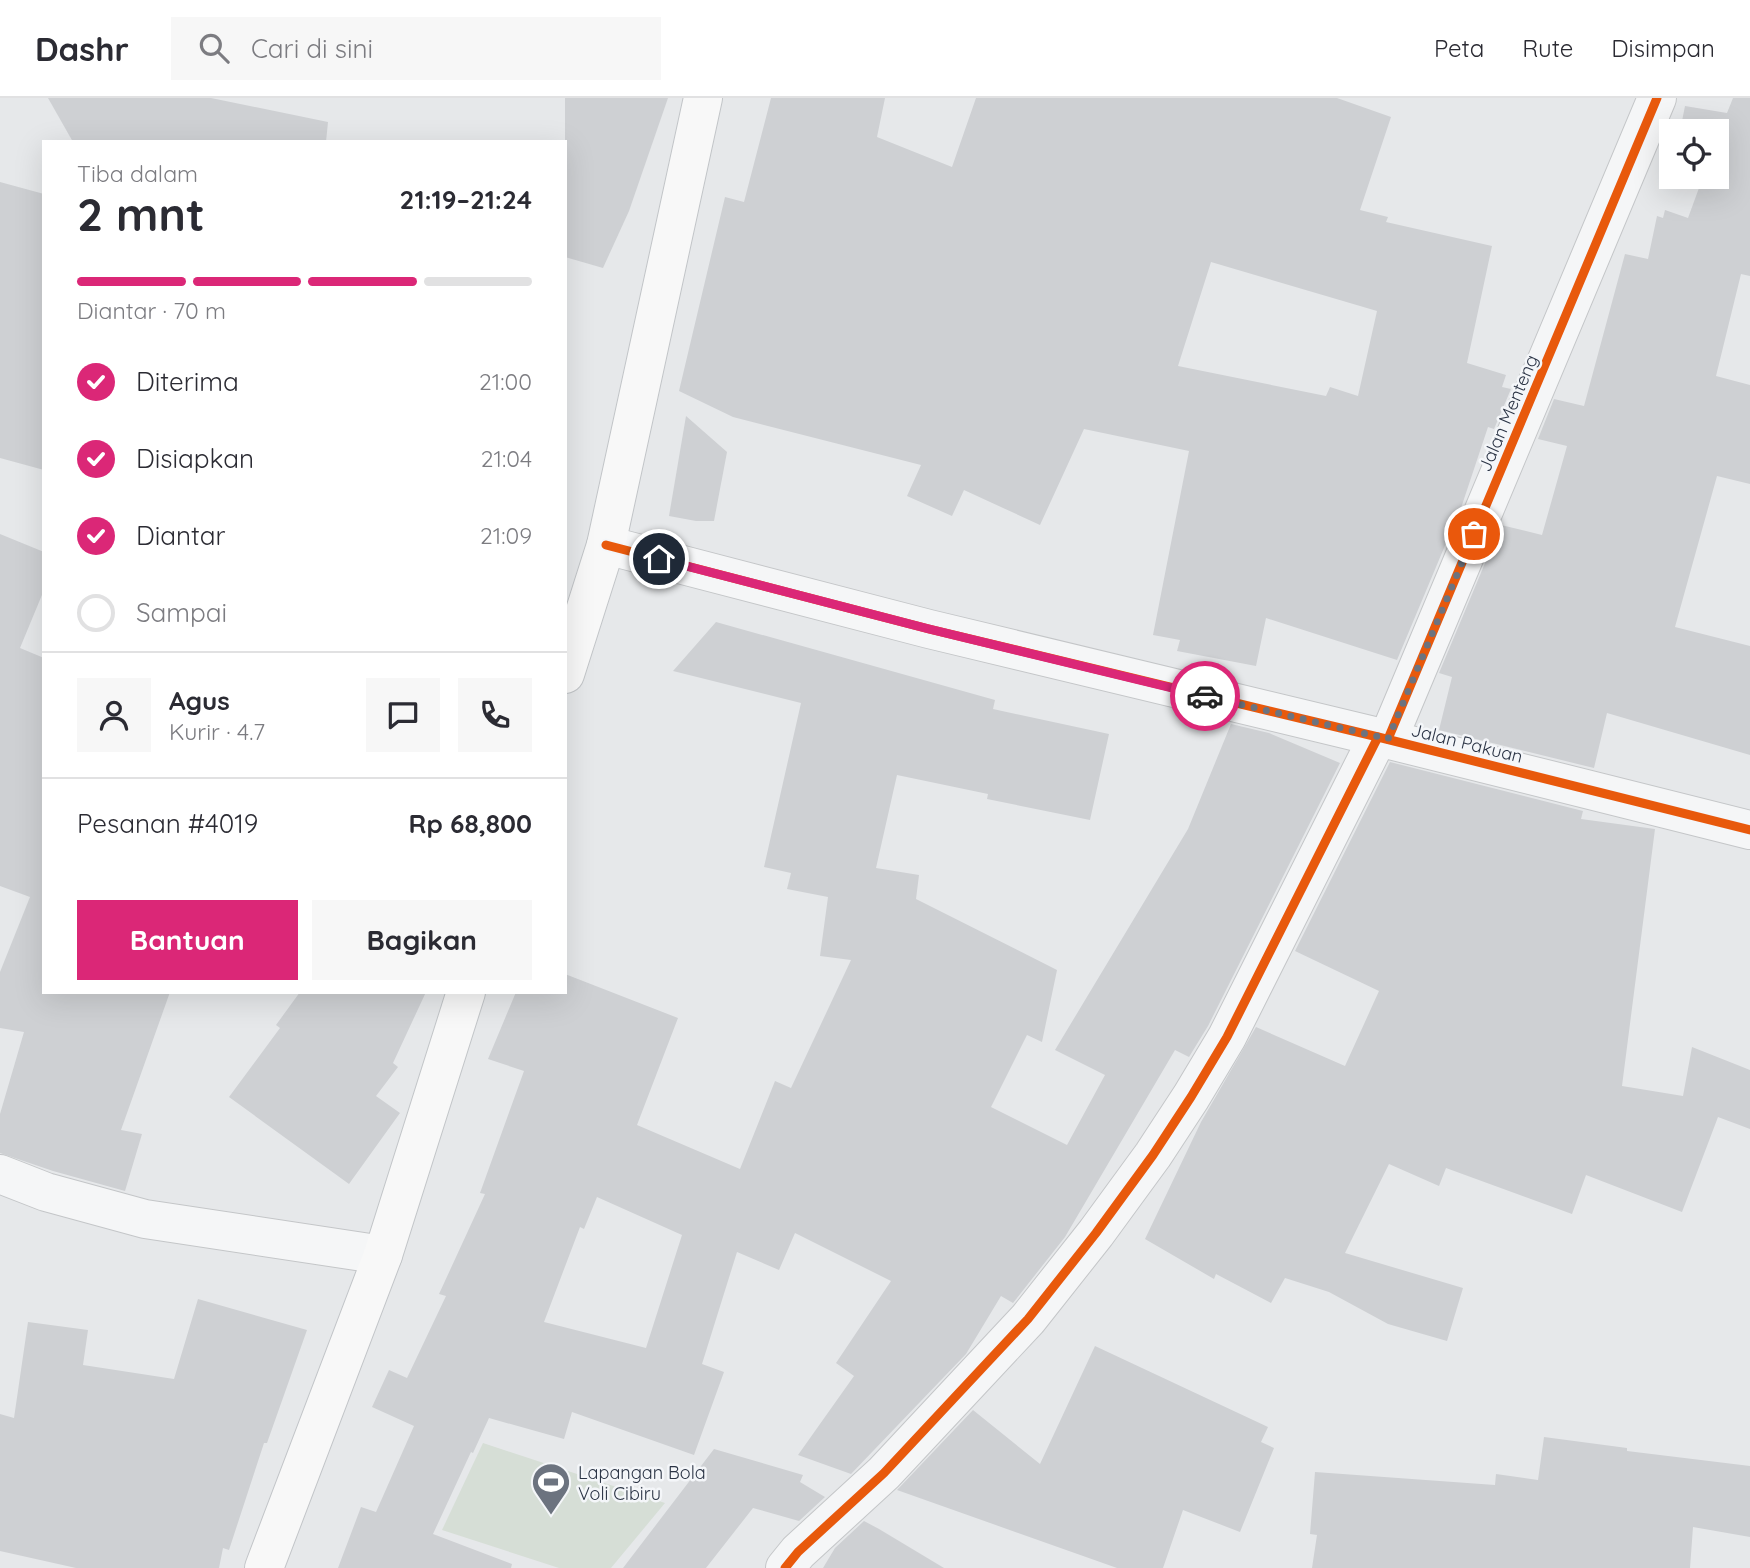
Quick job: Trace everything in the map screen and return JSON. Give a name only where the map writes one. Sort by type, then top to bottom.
[{"type":"main road","points":[[567,668],[606,545],[703,98]]},
{"type":"main road","points":[[264,1568],[383,1255],[465,994]]},
{"type":"street","name":"Jalan Menteng","points":[[785,1568],[798,1552],[884,1473],[1028,1319],[1096,1233],[1153,1154],[1227,1037],[1383,738],[1657,98]]},
{"type":"street","name":"Jalan Pakuan","points":[[606,545],[942,632],[1750,830]]},
{"type":"street","points":[[0,1174],[46,1192],[145,1220],[383,1255]]},
{"type":"shaded area","name":"Lapangan Bola Voli Cibiru","points":[[483,1443],[665,1503],[611,1568],[559,1568],[442,1530]]},
{"type":"building","points":[[48,98],[211,98],[328,122],[326,140],[72,140]]},
{"type":"building","points":[[565,98],[668,98],[629,211],[603,268],[567,258]]},
{"type":"building","points":[[771,98],[885,98],[877,137],[952,167],[976,98],[1337,98],[1391,117],[1360,210],[1388,217],[1386,222],[1492,246],[1467,363],[1506,375],[1502,387],[1511,389],[1494,429],[1488,427],[1462,505],[1397,660],[1266,618],[1256,666],[1177,651],[1180,640],[1153,635],[1189,451],[1084,429],[1040,525],[964,490],[952,516],[907,496],[921,465],[733,417],[679,391],[725,197],[744,202]],"holes":[[[1211,262],[1377,311],[1358,396],[1330,387],[1326,396],[1178,366]]]},
{"type":"building","points":[[1733,98],[1750,98],[1750,276],[1741,274],[1716,376],[1750,385],[1750,484],[1717,476],[1675,627],[1750,646],[1750,755],[1607,713],[1594,768],[1439,730],[1452,677],[1439,673],[1501,525],[1542,535],[1567,446],[1538,439],[1554,399],[1584,406],[1625,254],[1648,259],[1657,216],[1663,218],[1665,210],[1688,218],[1699,189],[1729,189],[1729,119],[1682,119],[1685,106],[1727,113]]},
{"type":"building","points":[[0,182],[42,193],[42,469],[0,458]]},
{"type":"building","points":[[686,416],[727,452],[714,521],[669,516]]},
{"type":"building","points":[[0,534],[42,551],[42,595],[20,648],[42,657],[42,994],[169,994],[121,1130],[142,1134],[125,1191],[0,1153],[0,1114],[24,1032],[0,1028],[0,972],[30,897],[0,886]]},
{"type":"building","points":[[716,622],[995,700],[993,709],[1109,734],[1090,820],[987,799],[988,794],[897,775],[876,868],[919,875],[916,899],[1057,970],[1042,1042],[1027,1035],[991,1107],[1067,1145],[1105,1075],[1055,1050],[1188,829],[1231,724],[1269,733],[1340,763],[1208,1026],[1189,1057],[1175,1050],[1065,1237],[1013,1303],[1001,1296],[966,1354],[851,1474],[798,1455],[854,1376],[836,1363],[891,1281],[795,1233],[779,1270],[737,1252],[702,1364],[724,1372],[694,1455],[572,1412],[564,1439],[489,1418],[433,1534],[512,1564],[511,1568],[338,1568],[361,1507],[376,1512],[414,1426],[372,1407],[389,1370],[407,1378],[446,1296],[439,1294],[485,1194],[480,1193],[524,1071],[488,1059],[515,994],[567,994],[567,975],[678,1018],[637,1125],[740,1169],[775,1081],[791,1088],[851,960],[820,956],[828,897],[787,889],[791,873],[764,867],[801,703],[673,671]],"holes":[[[597,1197],[682,1235],[646,1348],[544,1322],[580,1227],[584,1229]]]},
{"type":"building","points":[[1390,762],[1583,811],[1581,819],[1655,829],[1622,1086],[1683,1096],[1692,1047],[1750,1070],[1750,1129],[1718,1117],[1682,1212],[1586,1175],[1572,1214],[1446,1168],[1439,1186],[1389,1164],[1345,1253],[1463,1288],[1447,1341],[1388,1324],[1329,1292],[1285,1278],[1271,1303],[1216,1274],[1214,1279],[1145,1239],[1201,1122],[1256,1027],[1345,1066],[1379,991],[1295,951]]},
{"type":"building","points":[[299,994],[425,994],[393,1063],[398,1067],[376,1096],[400,1113],[349,1184],[229,1097],[280,1028],[276,1025]]},
{"type":"building","points":[[198,1299],[307,1330],[267,1443],[264,1443],[229,1550],[223,1548],[219,1568],[76,1568],[0,1551],[0,1414],[14,1418],[28,1322],[88,1330],[83,1365],[174,1379]]},
{"type":"building","points":[[1095,1346],[1268,1427],[1261,1442],[1274,1448],[1240,1532],[1183,1510],[1163,1568],[1117,1568],[897,1490],[973,1410],[1040,1464]]},
{"type":"building","points":[[1544,1437],[1627,1448],[1627,1451],[1750,1466],[1750,1537],[1693,1527],[1690,1568],[1312,1568],[1317,1535],[1310,1534],[1315,1472],[1495,1485],[1496,1474],[1538,1480]]},
{"type":"building","points":[[714,1449],[803,1475],[800,1482],[825,1497],[799,1521],[753,1508],[706,1568],[623,1568]]},
{"type":"building","points":[[864,1521],[944,1568],[823,1568],[835,1548]]},
{"type":"cycle path","points":[[1388,739],[1657,98]]},
{"type":"cycle path","points":[[606,545],[929,629],[1750,830]]},
{"type":"cycle path","points":[[785,1568],[798,1552],[884,1473],[1028,1319],[1153,1155],[1227,1037],[1378,737]]},
{"type":"way so far","points":[[1205,696],[1388,739],[1474,534]]},
{"type":"place","name":"Lapangan Bola Voli Cibiru","points":[[551,1516]]},
{"type":"route","points":[[659,559],[929,629],[1205,696]]}]
